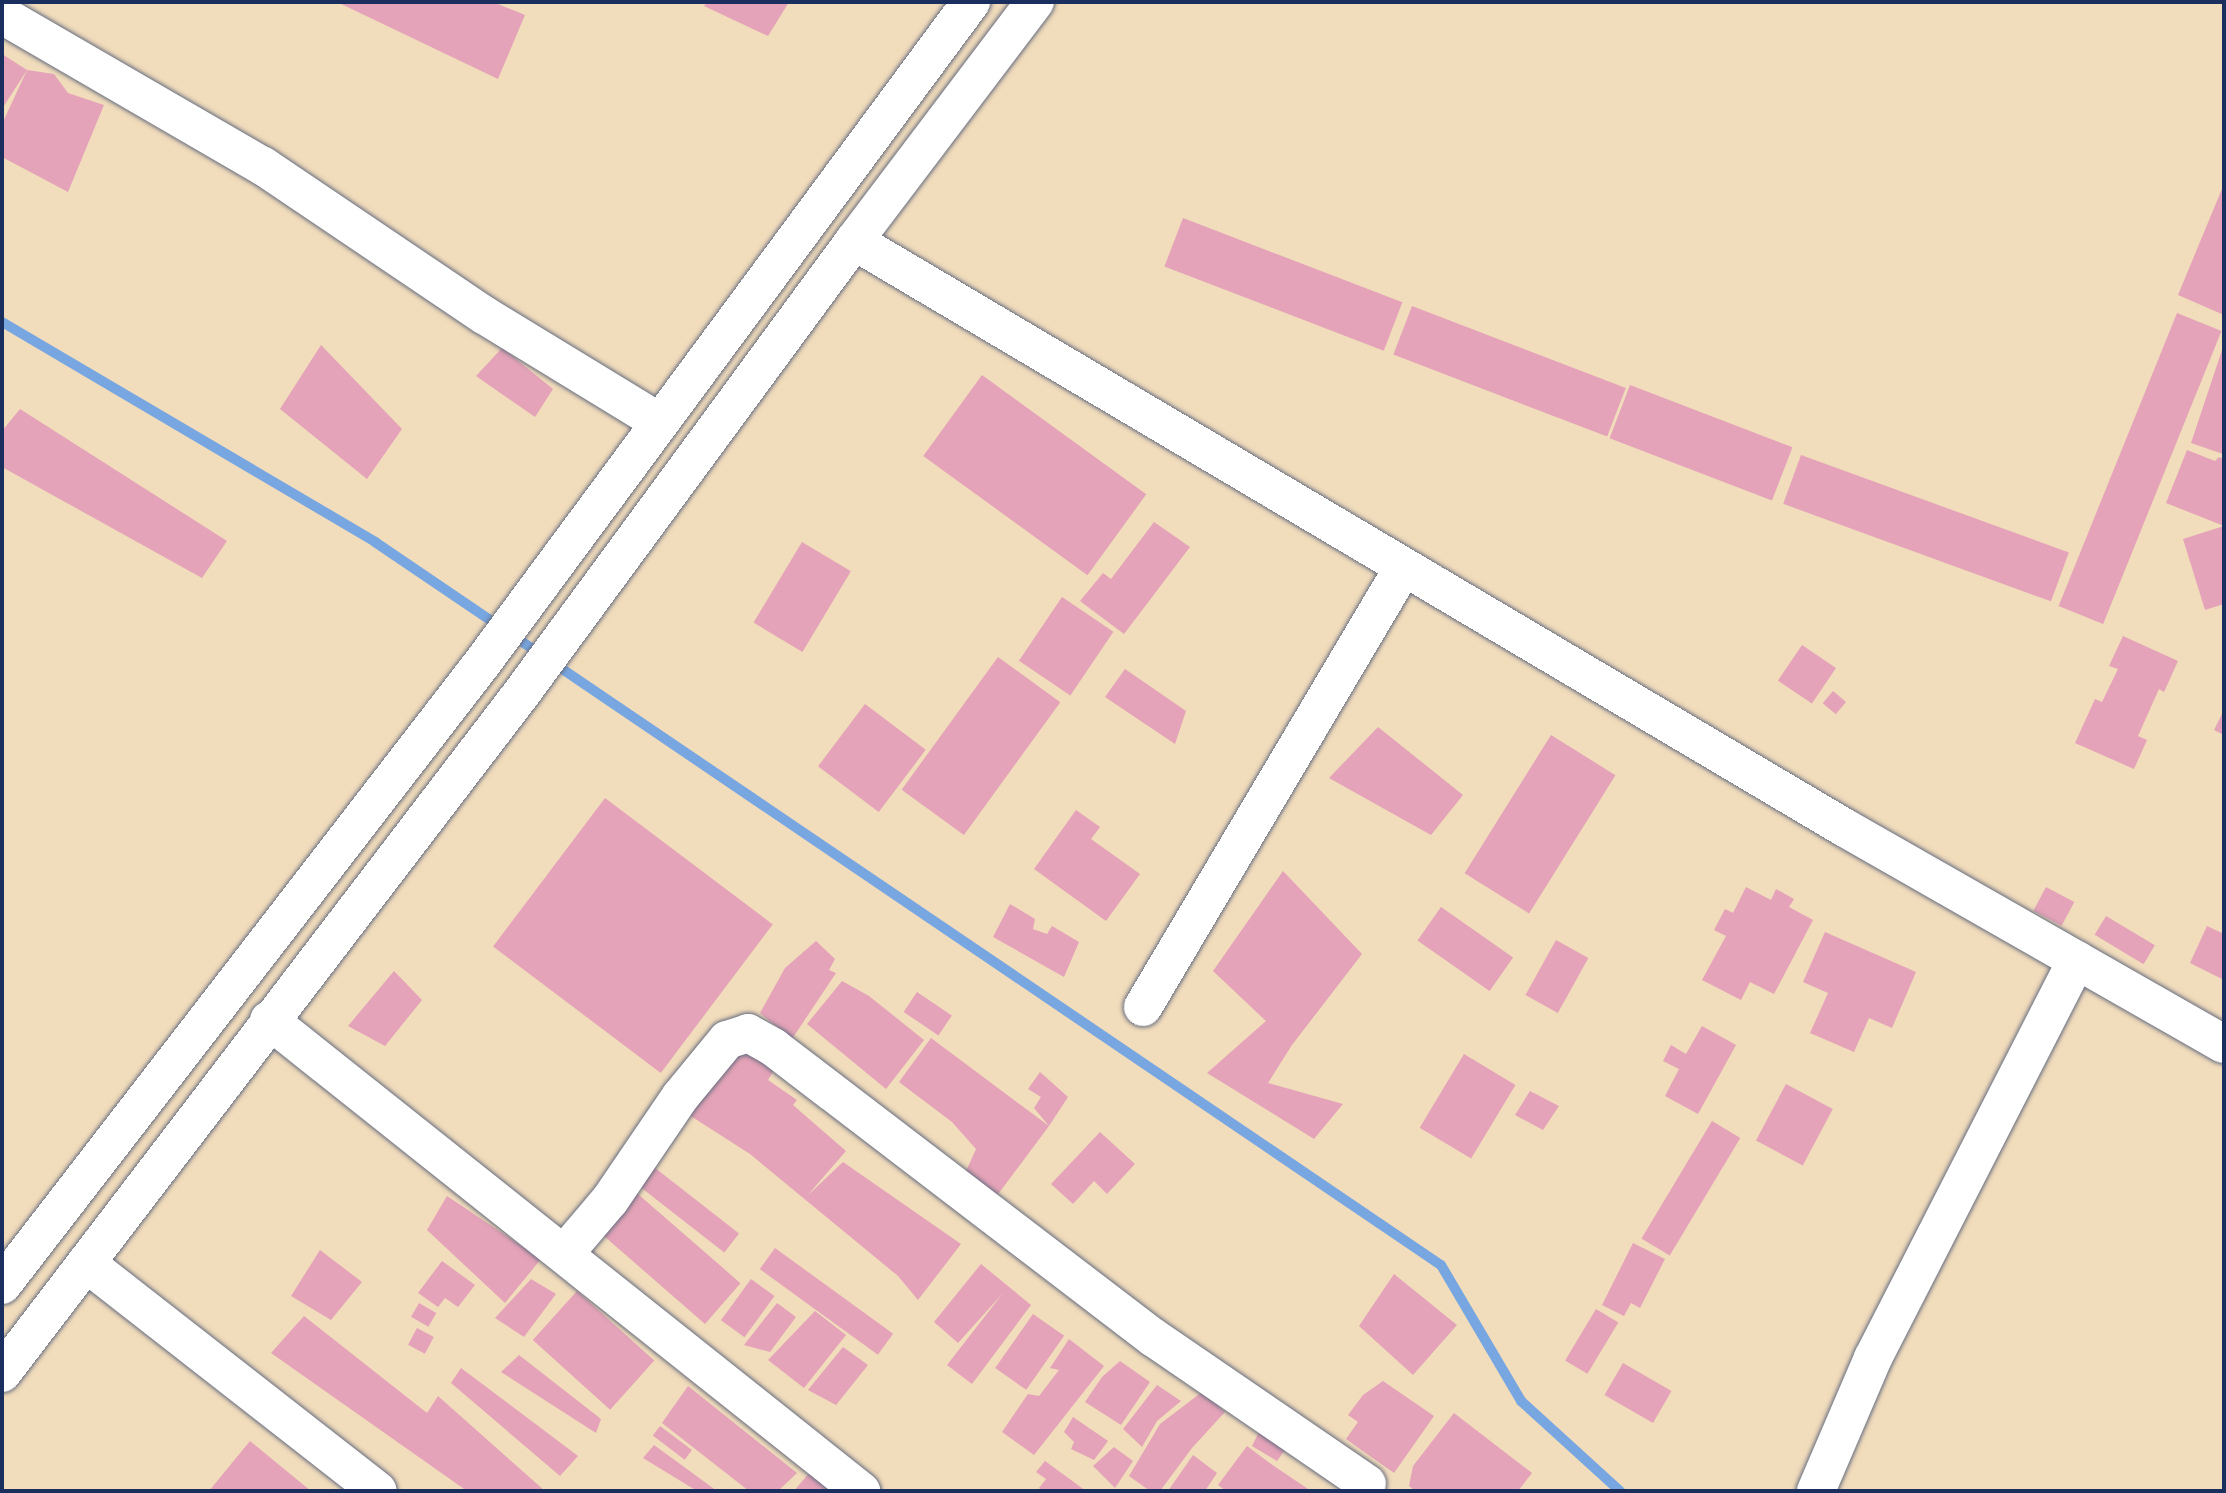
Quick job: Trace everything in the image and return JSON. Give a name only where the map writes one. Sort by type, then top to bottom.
[{"type":"street","points":[[2,1285],[483,662],[971,2]]},
{"type":"street","points":[[2,1373],[269,1020],[521,694],[854,241],[1035,2]]},
{"type":"street","points":[[2,15],[263,166],[484,315],[659,422]]},
{"type":"street","points":[[854,241],[1845,828],[2224,1044]]},
{"type":"street","points":[[1143,1007],[1403,568]]},
{"type":"street","points":[[1816,1491],[1873,1358],[2077,960]]},
{"type":"street","points":[[269,1020],[861,1491]]},
{"type":"street","points":[[564,1254],[610,1200],[680,1097],[727,1040],[748,1032],[773,1047],[1154,1338],[1367,1484]]},
{"type":"street","points":[[86,1263],[378,1491]]},
{"type":"building","points":[[337,2],[493,2],[525,15],[498,79]]},
{"type":"building","points":[[707,2],[789,2],[768,36],[704,6]]},
{"type":"building","points":[[2,54],[27,70],[2,109]]},
{"type":"building","points":[[27,70],[54,74],[68,93],[104,105],[68,192],[2,157],[2,124]]},
{"type":"building","points":[[2224,184],[2224,315],[2178,295]]},
{"type":"building","points":[[1183,218],[1402,302],[1384,351],[1164,267]]},
{"type":"building","points":[[1412,306],[1626,388],[1607,437],[1393,355]]},
{"type":"building","points":[[2177,313],[2222,331],[2103,624],[2059,606]]},
{"type":"building","points":[[2224,344],[2224,451],[2223,454],[2191,443]]},
{"type":"building","points":[[321,345],[402,429],[367,479],[280,409]]},
{"type":"building","points":[[502,348],[553,389],[535,417],[476,376]]},
{"type":"building","points":[[982,375],[1146,494],[1087,575],[923,456]]},
{"type":"building","points":[[1630,385],[1792,447],[1772,501],[1610,438]]},
{"type":"building","points":[[20,409],[227,541],[202,578],[2,467],[2,431]]},
{"type":"building","points":[[2187,450],[2215,461],[2219,457],[2224,459],[2224,526],[2166,503]]},
{"type":"building","points":[[1801,455],[2069,552],[2051,601],[1783,504]]},
{"type":"building","points":[[1154,522],[1190,547],[1124,634],[1080,601],[1103,573],[1111,579]]},
{"type":"building","points":[[2224,526],[2224,604],[2205,610],[2183,539]]},
{"type":"building","points":[[802,542],[851,571],[802,652],[754,623]]},
{"type":"building","points":[[1062,597],[1113,632],[1070,696],[1019,661]]},
{"type":"building","points":[[2123,636],[2178,661],[2164,692],[2159,689],[2138,736],[2147,740],[2134,769],[2075,743],[2095,699],[2102,702],[2118,669],[2109,666]]},
{"type":"building","points":[[1802,645],[1836,668],[1812,704],[1778,681]]},
{"type":"building","points":[[998,657],[1060,702],[964,835],[902,790]]},
{"type":"building","points":[[1125,669],[1186,711],[1175,744],[1105,697]]},
{"type":"building","points":[[1833,691],[1846,702],[1836,714],[1823,703]]},
{"type":"building","points":[[865,704],[926,750],[879,812],[818,766]]},
{"type":"building","points":[[2224,710],[2224,735],[2214,730]]},
{"type":"building","points":[[1378,727],[1463,795],[1431,835],[1329,778]]},
{"type":"building","points":[[1551,735],[1615,775],[1529,914],[1465,873]]},
{"type":"building","points":[[605,798],[773,924],[661,1073],[493,947]]},
{"type":"building","points":[[1076,810],[1100,827],[1091,839],[1140,874],[1106,921],[1034,869]]},
{"type":"building","points":[[1283,871],[1362,954],[1292,1045],[1268,1083],[1343,1104],[1314,1139],[1207,1073],[1266,1021],[1213,971]]},
{"type":"building","points":[[1746,887],[1771,900],[1776,889],[1794,899],[1789,907],[1813,920],[1774,994],[1750,982],[1741,1000],[1702,980],[1726,936],[1714,930],[1725,909],[1733,913]]},
{"type":"building","points":[[2046,887],[2074,902],[2062,926],[2033,911]]},
{"type":"building","points":[[1010,904],[1035,919],[1033,929],[1047,934],[1052,926],[1079,942],[1064,977],[993,937]]},
{"type":"building","points":[[1441,907],[1513,957],[1490,991],[1417,941]]},
{"type":"building","points":[[2106,916],[2155,945],[2144,964],[2095,935]]},
{"type":"building","points":[[2207,926],[2224,934],[2222,979],[2190,963]]},
{"type":"building","points":[[1825,932],[1916,972],[1892,1028],[1869,1018],[1854,1052],[1810,1033],[1828,993],[1803,982]]},
{"type":"building","points":[[1556,940],[1588,958],[1558,1013],[1525,995]]},
{"type":"building","points":[[816,941],[835,959],[829,970],[836,973],[792,1039],[760,1013],[785,968]]},
{"type":"building","points":[[394,971],[422,1000],[385,1046],[348,1026]]},
{"type":"building","points":[[842,981],[869,996],[924,1040],[886,1089],[807,1024]]},
{"type":"building","points":[[917,992],[952,1015],[938,1035],[904,1012]]},
{"type":"building","points":[[1702,1026],[1736,1045],[1698,1114],[1665,1096],[1679,1069],[1663,1061],[1671,1045],[1686,1054]]},
{"type":"building","points":[[739,1037],[778,1064],[768,1080],[797,1100],[793,1105],[846,1151],[807,1196],[843,1162],[961,1244],[918,1300],[898,1276],[750,1154],[686,1113]]},
{"type":"building","points":[[931,1038],[1049,1126],[993,1201],[962,1180],[976,1149],[952,1122],[899,1082]]},
{"type":"building","points":[[1464,1054],[1515,1085],[1471,1159],[1420,1128]]},
{"type":"building","points":[[1040,1072],[1068,1097],[1049,1126],[1034,1108],[1041,1097],[1028,1089]]},
{"type":"building","points":[[1786,1084],[1833,1109],[1803,1165],[1756,1141]]},
{"type":"building","points":[[1530,1091],[1559,1106],[1543,1130],[1515,1115]]},
{"type":"building","points":[[1712,1121],[1740,1138],[1670,1255],[1641,1238]]},
{"type":"building","points":[[1100,1132],[1135,1164],[1107,1194],[1094,1181],[1073,1204],[1051,1184]]},
{"type":"building","points":[[650,1164],[739,1234],[724,1252],[635,1183]]},
{"type":"building","points":[[631,1188],[740,1283],[705,1324],[596,1229]]},
{"type":"building","points":[[447,1196],[541,1259],[505,1303],[427,1230]]},
{"type":"building","points":[[1633,1243],[1665,1259],[1640,1308],[1631,1303],[1624,1316],[1602,1305]]},
{"type":"building","points":[[775,1248],[893,1334],[878,1355],[760,1269]]},
{"type":"building","points":[[320,1250],[362,1282],[331,1320],[291,1296]]},
{"type":"building","points":[[442,1261],[475,1285],[458,1307],[445,1298],[438,1307],[418,1293]]},
{"type":"building","points":[[981,1264],[1031,1305],[972,1384],[947,1365],[1003,1293],[958,1343],[934,1322]]},
{"type":"building","points":[[1394,1274],[1457,1325],[1413,1375],[1359,1326]]},
{"type":"building","points":[[531,1279],[556,1294],[524,1337],[495,1318]]},
{"type":"building","points":[[751,1279],[774,1296],[744,1337],[721,1320]]},
{"type":"building","points":[[577,1291],[654,1361],[610,1410],[533,1340]]},
{"type":"building","points":[[419,1303],[436,1313],[428,1327],[411,1317]]},
{"type":"building","points":[[777,1303],[796,1317],[770,1352],[744,1345]]},
{"type":"building","points":[[1596,1309],[1618,1322],[1587,1374],[1565,1360]]},
{"type":"building","points":[[815,1311],[846,1335],[804,1388],[768,1360]]},
{"type":"building","points":[[1033,1314],[1064,1336],[1026,1390],[995,1368]]},
{"type":"building","points":[[304,1316],[427,1413],[438,1396],[545,1491],[467,1491],[271,1353]]},
{"type":"building","points":[[417,1328],[434,1337],[425,1354],[408,1345]]},
{"type":"building","points":[[1069,1339],[1104,1366],[1034,1455],[1002,1432],[1028,1394],[1039,1396],[1059,1370],[1050,1368]]},
{"type":"building","points":[[843,1347],[868,1365],[836,1405],[808,1390]]},
{"type":"building","points":[[519,1355],[601,1419],[596,1433],[501,1372]]},
{"type":"building","points":[[1120,1361],[1150,1382],[1121,1425],[1085,1402],[1102,1377]]},
{"type":"building","points":[[1623,1363],[1671,1391],[1653,1423],[1604,1395]]},
{"type":"building","points":[[461,1368],[578,1456],[560,1476],[451,1383]]},
{"type":"building","points":[[1383,1381],[1434,1416],[1394,1473],[1346,1439],[1358,1422],[1348,1415],[1363,1395]]},
{"type":"building","points":[[1157,1385],[1181,1401],[1157,1421],[1142,1447],[1123,1429]]},
{"type":"building","points":[[688,1386],[797,1473],[778,1491],[749,1491],[662,1423]]},
{"type":"building","points":[[1202,1392],[1225,1412],[1192,1448],[1160,1491],[1150,1491],[1129,1476],[1160,1424]]},
{"type":"building","points":[[1454,1413],[1532,1473],[1518,1491],[1415,1491],[1409,1486],[1413,1466]]},
{"type":"building","points":[[1073,1417],[1108,1441],[1094,1460],[1071,1449],[1074,1442],[1064,1432]]},
{"type":"building","points":[[660,1426],[692,1450],[685,1460],[653,1436]]},
{"type":"building","points":[[1259,1432],[1285,1450],[1277,1461],[1252,1446]]},
{"type":"building","points":[[250,1441],[311,1491],[209,1491]]},
{"type":"building","points":[[654,1445],[717,1491],[697,1491],[643,1458]]},
{"type":"building","points":[[1247,1446],[1311,1491],[1226,1491],[1218,1485]]},
{"type":"building","points":[[1114,1447],[1133,1461],[1115,1488],[1093,1466]]},
{"type":"building","points":[[1193,1455],[1217,1473],[1205,1491],[1168,1491]]},
{"type":"building","points":[[1045,1461],[1086,1491],[1043,1491],[1039,1488],[1046,1479],[1036,1472]]},
{"type":"building","points":[[815,1466],[845,1491],[794,1491]]},
{"type":"waterway","points":[[2,322],[375,542],[1441,1265],[1521,1401],[1620,1491]]}]
